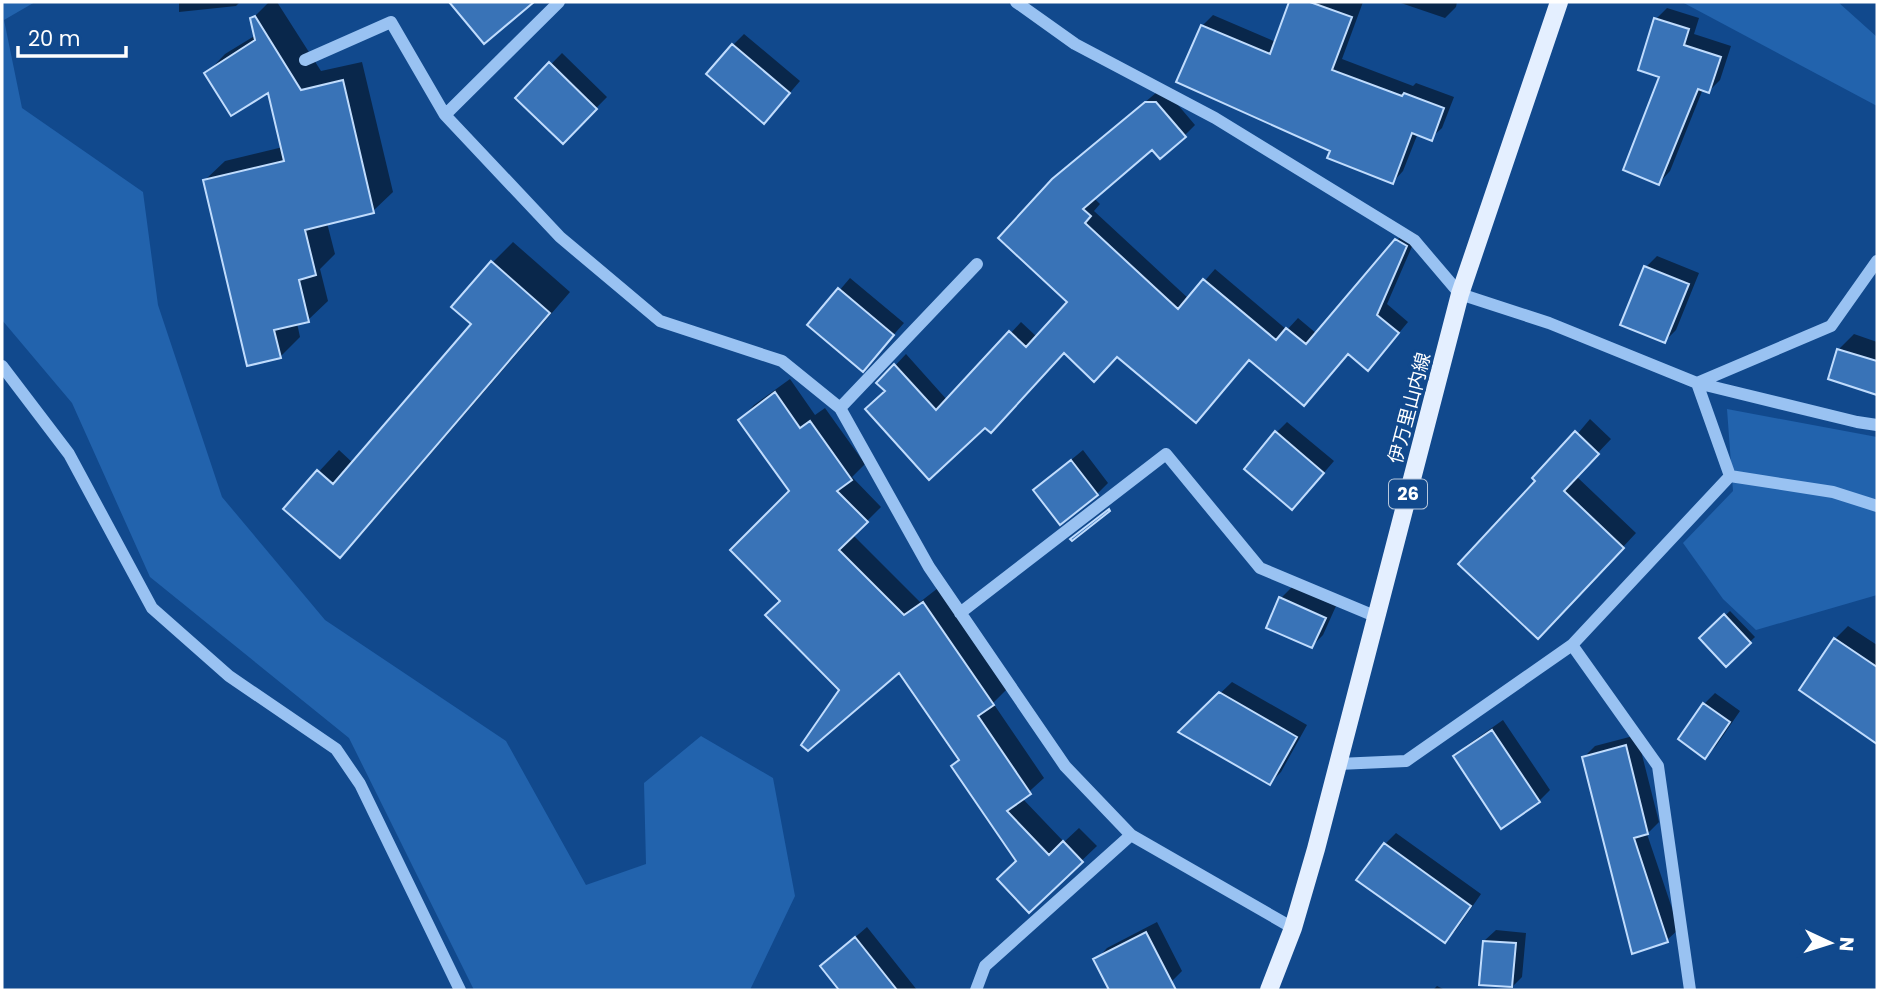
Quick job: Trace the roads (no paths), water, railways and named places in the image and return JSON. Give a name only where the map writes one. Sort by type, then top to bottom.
[{"type":"main road","name":"伊万里山内線","points":[[1269,990],[1293,928],[1460,294],[1559,2]]},
{"type":"street","points":[[444,115],[559,2]]},
{"type":"street","points":[[1016,2],[1075,44],[1215,118],[1414,240],[1460,294],[1549,323],[1697,383],[1877,425]]},
{"type":"street","points":[[305,60],[391,22],[444,115],[560,237],[660,321],[782,361],[840,408],[929,567],[1065,766],[1132,835],[1293,928]]},
{"type":"street","points":[[1697,383],[1831,327],[1877,261]]},
{"type":"street","points":[[840,408],[977,264]]},
{"type":"street","points":[[2,366],[69,454],[152,608],[229,676],[336,749],[360,784],[460,990]]},
{"type":"street","points":[[1697,383],[1730,476]]},
{"type":"street","points":[[960,613],[1167,454],[1260,568],[1377,617]]},
{"type":"street","points":[[1730,476],[1833,492],[1877,506]]},
{"type":"street","points":[[1338,764],[1406,761],[1572,646],[1730,476]]},
{"type":"street","points":[[1572,646],[1658,766],[1690,990]]},
{"type":"street","points":[[976,990],[985,966],[1132,835]]}]
